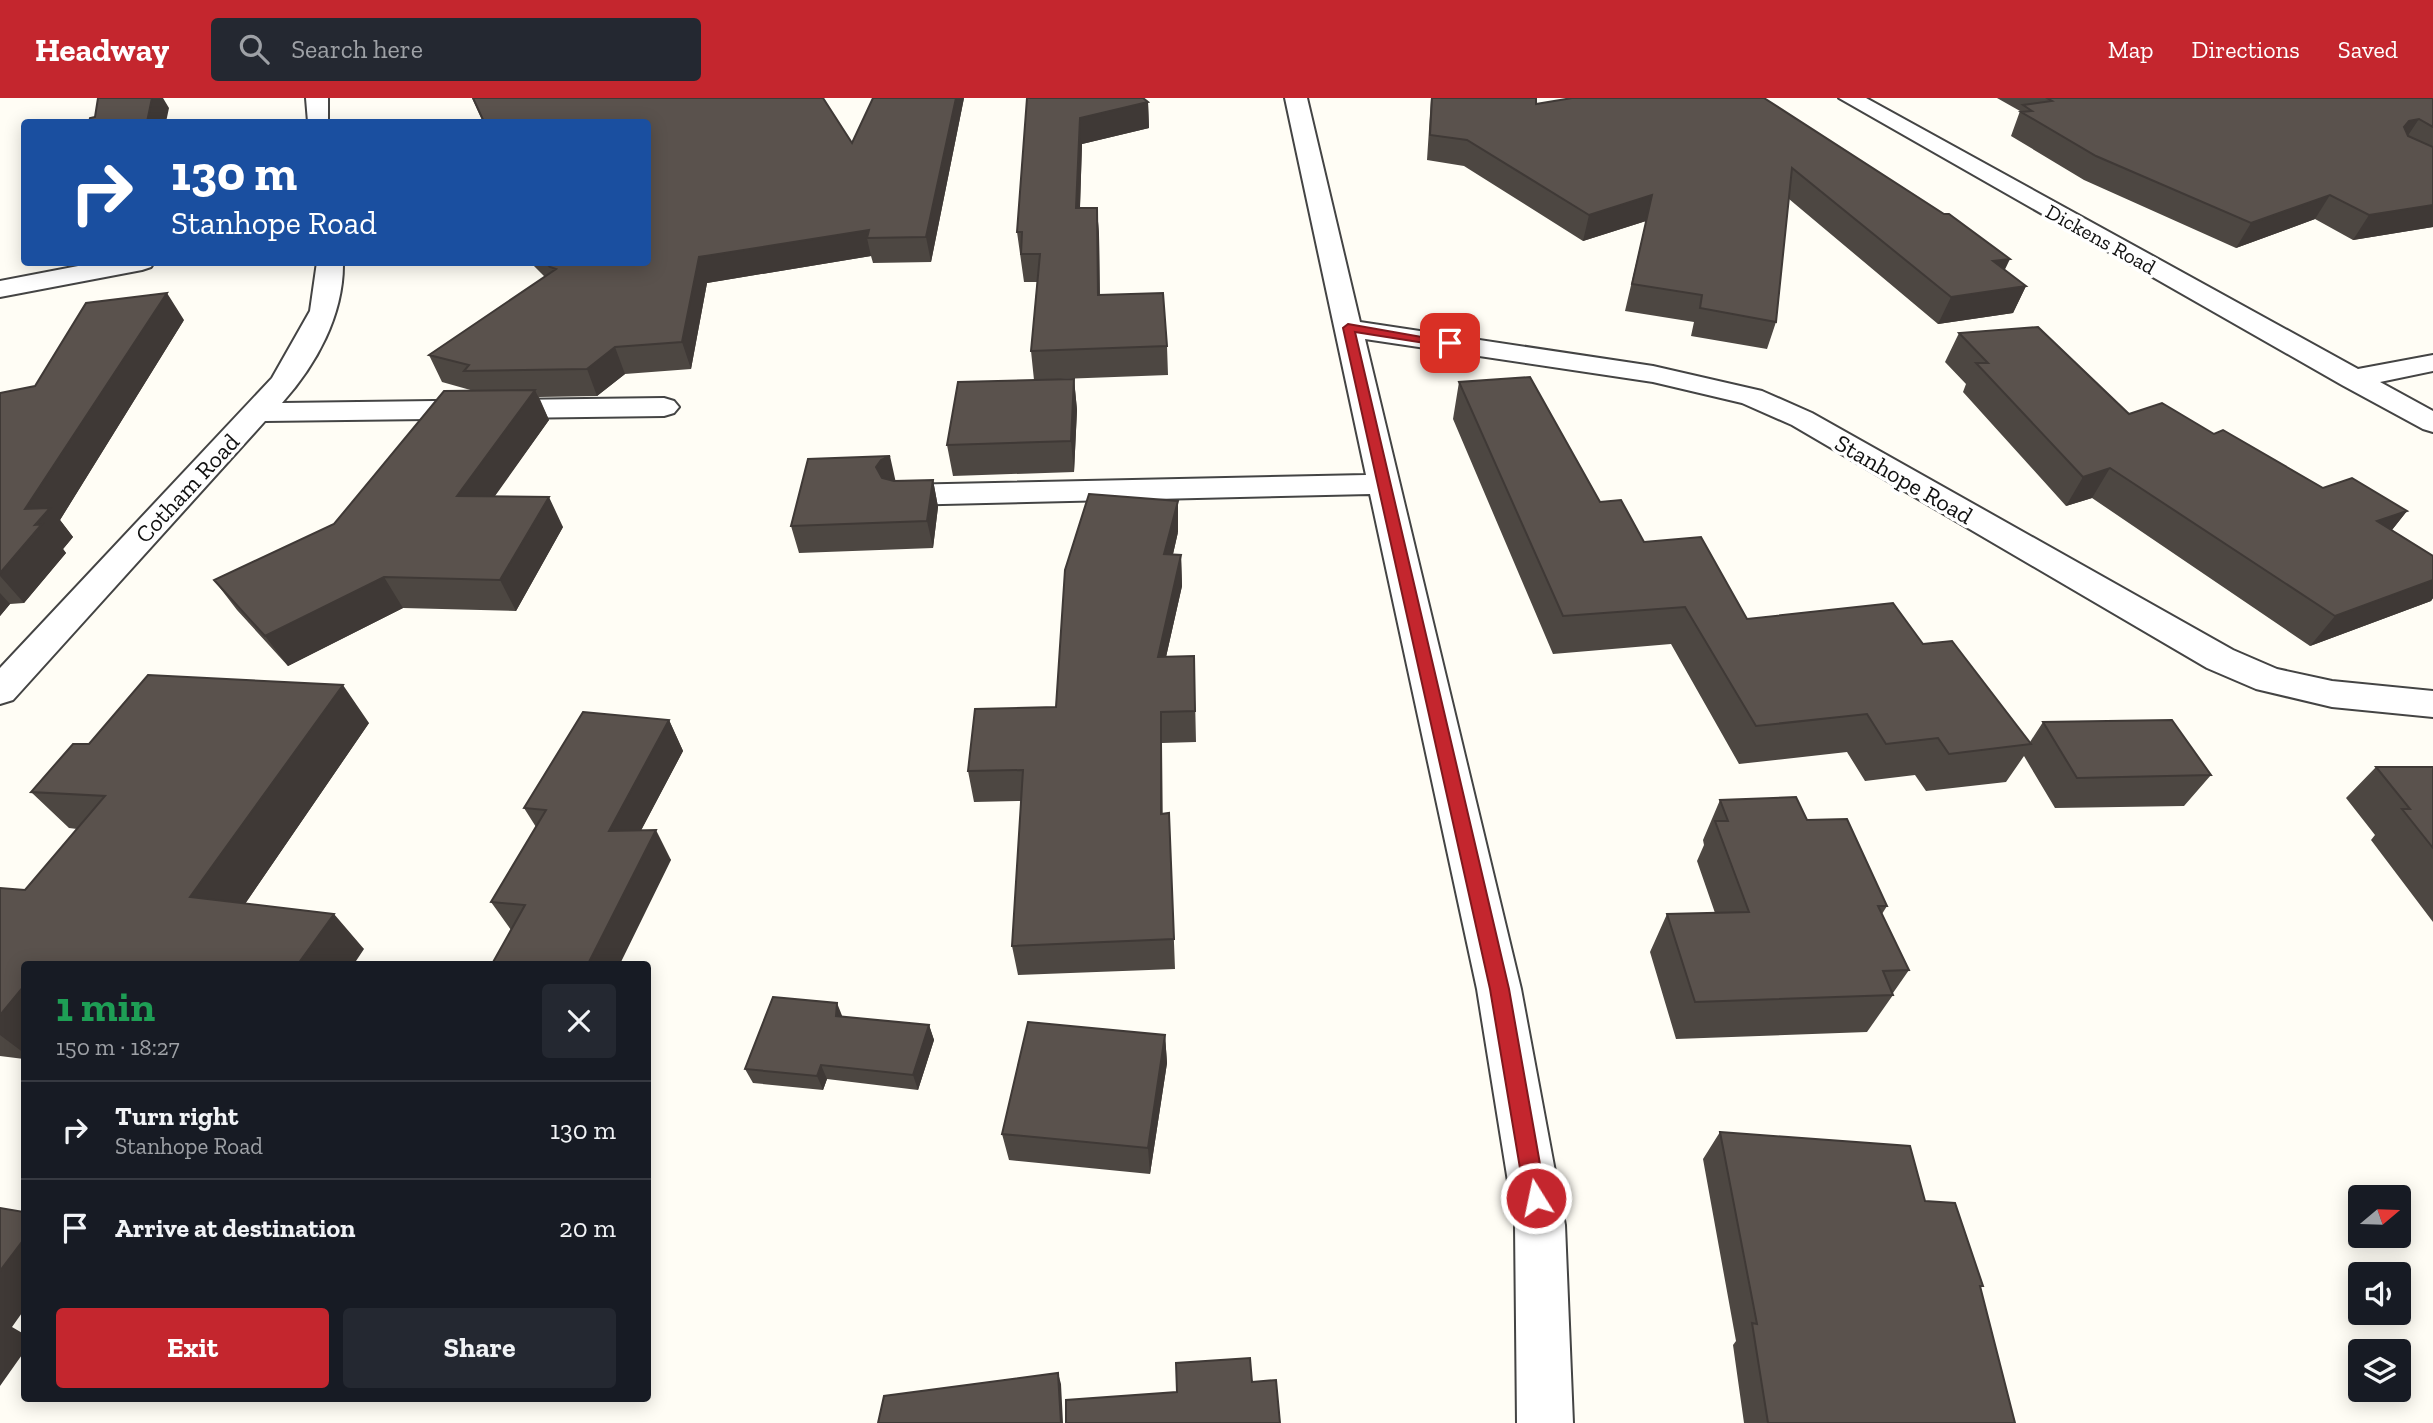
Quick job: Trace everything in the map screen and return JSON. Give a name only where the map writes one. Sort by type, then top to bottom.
[{"type":"street","points":[[317,98],[318,119]]},
{"type":"street","points":[[1296,98],[1499,989],[1540,1225],[1545,1423]]},
{"type":"street","name":"Dickens Road","points":[[1850,98],[2352,379]]},
{"type":"street","points":[[0,289],[121,266]]},
{"type":"street","name":"Cotham Road","points":[[0,691],[283,384],[309,345],[330,299],[330,266]]},
{"type":"street","name":"Stanhope Road","points":[[1348,328],[1653,374],[1752,397],[1802,419],[2220,659],[2269,680],[2332,694],[2433,704]]},
{"type":"street","points":[[2352,379],[2433,363]]},
{"type":"street","points":[[2352,379],[2433,423]]},
{"type":"street","points":[[257,412],[664,407]]},
{"type":"street","points":[[900,495],[1384,484]]},
{"type":"building","points":[[98,98],[152,98],[148,119],[90,119],[95,117]]},
{"type":"building","points":[[473,98],[823,98],[852,143],[873,98],[956,98],[926,237],[867,238],[869,230],[699,257],[682,342],[615,347],[587,369],[464,371],[469,365],[429,355],[556,269],[549,266],[651,266],[651,119],[483,119]]},
{"type":"building","points":[[1027,98],[1143,98],[1148,102],[1080,118],[1076,208],[1097,208],[1098,295],[1163,293],[1167,346],[1031,351],[1040,254],[1021,254],[1022,232],[1017,232]]},
{"type":"building","points":[[1432,98],[1536,98],[1536,104],[1572,98],[1764,98],[1944,214],[1949,214],[2010,259],[1993,261],[2026,286],[1951,297],[1792,168],[1776,322],[1700,308],[1702,295],[1632,284],[1652,195],[1589,215],[1467,140],[1430,135]]},
{"type":"building","points":[[2047,98],[2433,98],[2433,127],[2419,119],[2409,121],[2404,127],[2408,136],[2433,147],[2433,205],[2369,215],[2330,195],[2251,223],[2096,156],[2021,112],[2032,111],[2023,105],[2052,101]]},
{"type":"building","points":[[167,293],[25,509],[50,508],[35,525],[42,524],[0,573],[0,393],[35,386],[86,303]]},
{"type":"building","points":[[2038,327],[2129,414],[2162,403],[2214,434],[2223,430],[2323,488],[2352,478],[2407,511],[2377,521],[2433,556],[2433,580],[2335,616],[2110,468],[2083,477],[1976,363],[1988,363],[1959,333]]},
{"type":"building","points":[[1530,377],[1600,502],[1621,500],[1644,542],[1701,537],[1747,619],[1893,603],[1923,644],[1952,641],[2031,744],[1949,754],[1938,738],[1886,744],[1867,714],[1756,726],[1685,607],[1563,616],[1459,382]]},
{"type":"building","points":[[1074,379],[1071,441],[947,445],[958,382]]},
{"type":"building","points":[[535,390],[457,496],[549,497],[500,580],[384,577],[265,636],[214,580],[334,524],[444,391]]},
{"type":"building","points":[[890,456],[881,460],[876,467],[882,478],[894,481],[933,480],[927,521],[791,526],[808,459]]},
{"type":"building","points":[[1089,494],[1178,501],[1164,554],[1181,555],[1158,657],[1194,656],[1195,711],[1161,712],[1161,814],[1169,813],[1174,939],[1012,946],[1023,770],[968,771],[975,709],[1056,707],[1065,570]]},
{"type":"building","points":[[148,675],[343,685],[190,897],[334,914],[300,961],[21,961],[21,990],[0,1015],[0,888],[25,890],[105,796],[31,792],[73,744],[89,744]]},
{"type":"building","points":[[583,712],[669,720],[609,831],[656,830],[590,961],[494,961],[525,905],[491,902],[546,810],[524,808]]},
{"type":"building","points":[[2172,720],[2211,775],[2077,778],[2043,722]]},
{"type":"building","points":[[2376,767],[2433,767],[2433,848],[2402,809],[2410,809]]},
{"type":"building","points":[[1796,797],[1807,820],[1847,819],[1887,906],[1878,906],[1909,970],[1883,971],[1893,995],[1695,1002],[1667,914],[1749,912],[1715,821],[1728,821],[1720,800]]},
{"type":"building","points":[[773,997],[837,1003],[836,1016],[929,1025],[913,1075],[821,1065],[817,1076],[745,1069]]},
{"type":"building","points":[[1028,1022],[1165,1035],[1148,1148],[1002,1134]]},
{"type":"building","points":[[1720,1132],[1910,1146],[1925,1201],[1955,1203],[1983,1286],[1980,1286],[2015,1423],[1768,1423],[1752,1323],[1757,1324]]},
{"type":"building","points":[[0,1208],[21,1212],[21,1243],[0,1271]]},
{"type":"building","points":[[1250,1358],[1252,1382],[1276,1380],[1280,1423],[1066,1423],[1066,1400],[1177,1392],[1176,1363]]},
{"type":"building","points":[[1058,1373],[1061,1423],[878,1423],[884,1396]]},
{"type":"route","points":[[1450,343],[1348,328],[1499,989],[1536,1198]]}]
